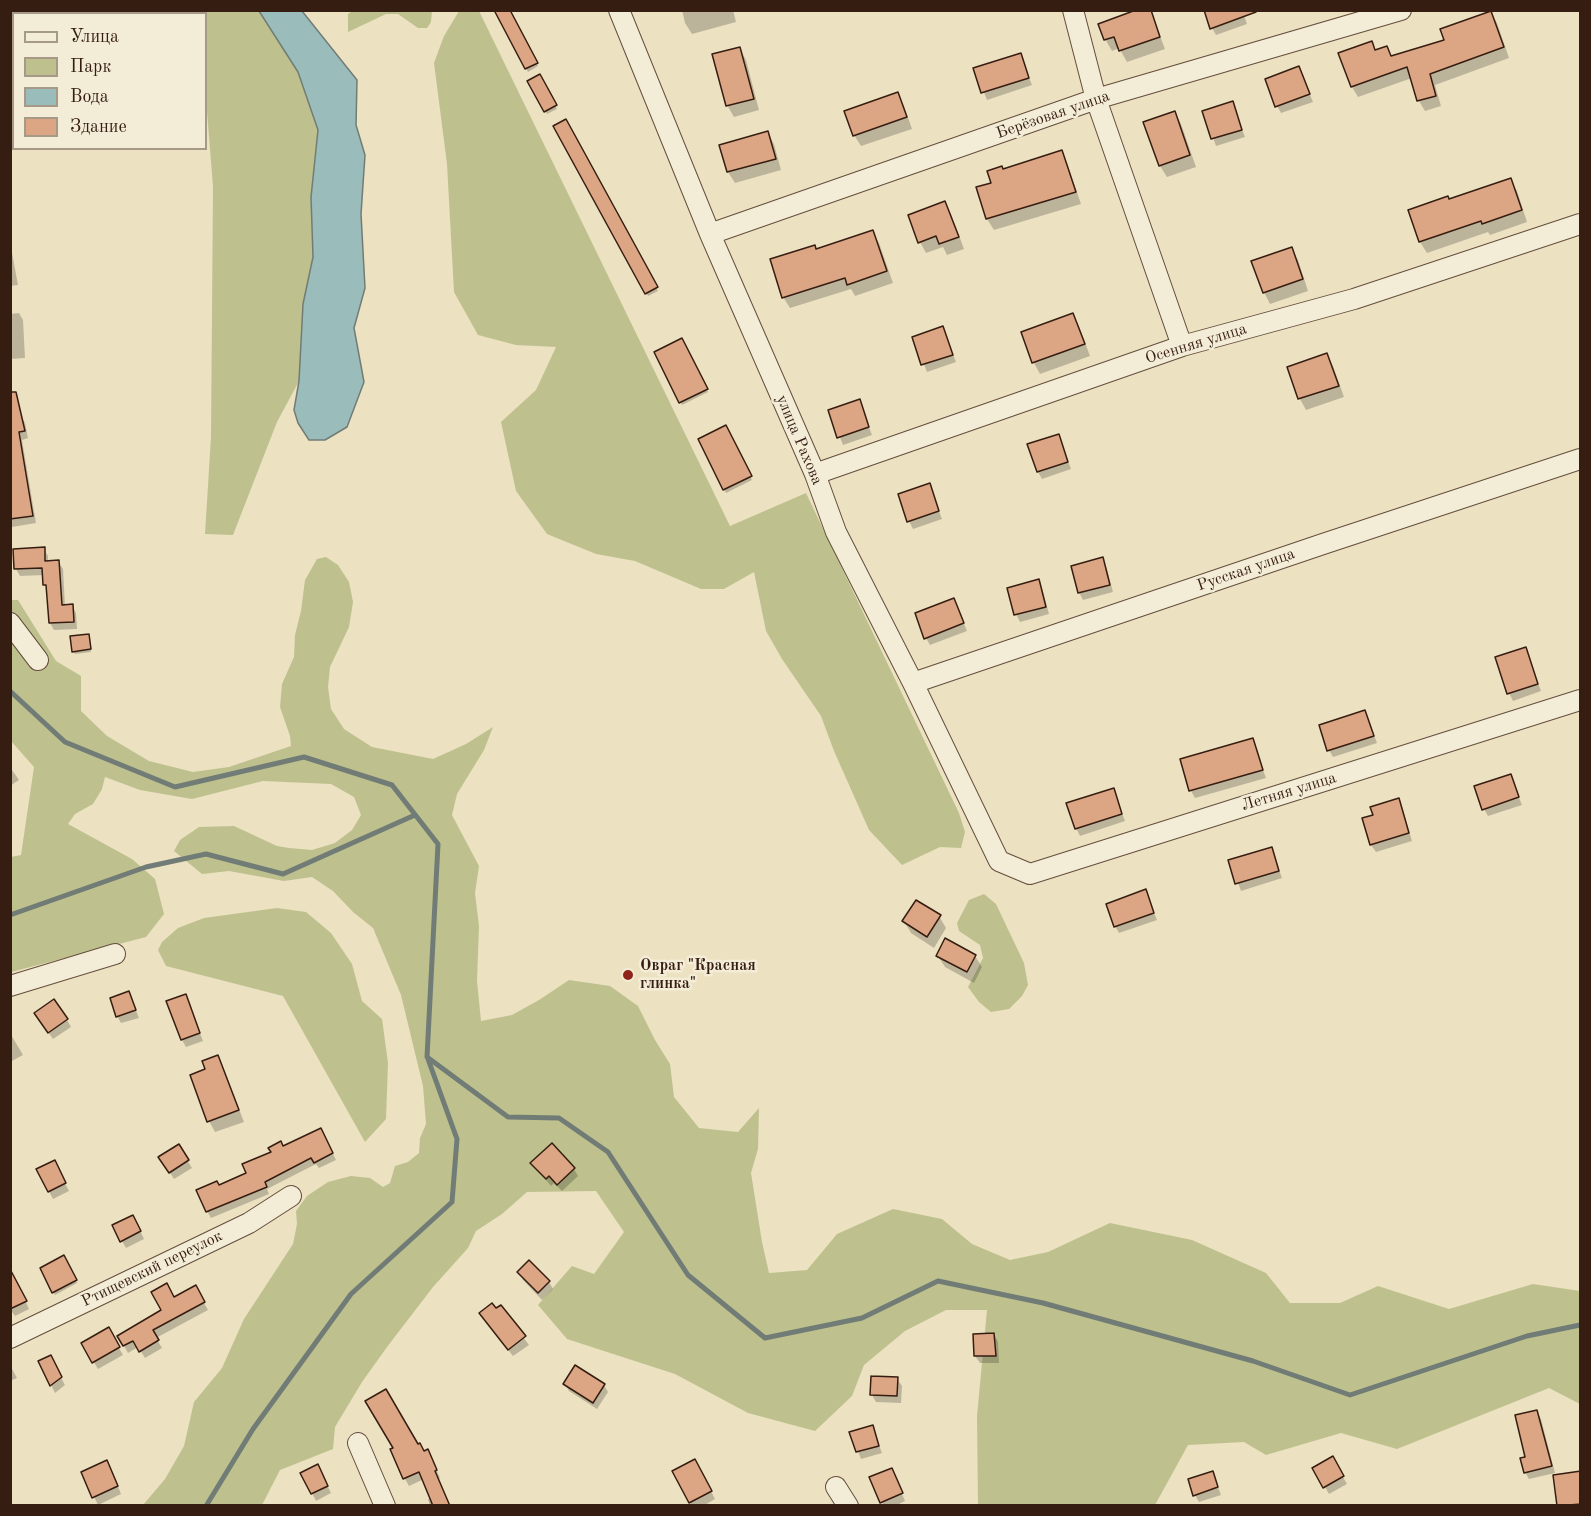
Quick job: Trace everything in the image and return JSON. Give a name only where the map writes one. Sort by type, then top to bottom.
[{"type":"street","name":"улица Рахова","points":[[619,10],[710,234],[815,474],[836,532],[913,683],[999,861]]},
{"type":"street","points":[[1072,10],[1096,99],[1182,346]]},
{"type":"street","name":"Берёзовая улица","points":[[710,234],[1096,99],[1401,10]]},
{"type":"street","name":"Осенняя улица","points":[[815,474],[1182,346],[1354,299],[1581,224]]},
{"type":"street","name":"Русская улица","points":[[913,683],[1581,459]]},
{"type":"street","points":[[10,623],[38,660]]},
{"type":"street","name":"Летняя улица","points":[[999,861],[1030,874],[1581,700]]},
{"type":"street","points":[[10,986],[115,954]]},
{"type":"street","name":"Ртищевский переулок","points":[[10,1338],[249,1223],[291,1196]]},
{"type":"street","points":[[358,1443],[385,1506]]},
{"type":"street","points":[[836,1487],[848,1506]]},
{"type":"green space","points":[[354,10],[432,11],[431,22],[427,28],[418,28],[398,14],[386,14],[348,32],[348,14]]},
{"type":"green space","points":[[259,11],[298,72],[318,130],[311,197],[313,257],[303,304],[299,381],[277,422],[233,535],[205,534],[211,437],[213,187],[207,112],[207,12],[178,12]]},
{"type":"green space","points":[[459,11],[479,11],[730,526],[806,493],[959,813],[965,832],[961,848],[940,847],[902,865],[869,830],[821,716],[766,631],[754,572],[724,589],[701,589],[635,561],[596,554],[547,534],[516,491],[501,422],[536,390],[556,347],[516,345],[478,335],[454,292],[447,164],[434,63],[444,36]]},
{"type":"green space","points":[[326,557],[338,565],[349,582],[353,602],[349,627],[330,667],[328,687],[331,709],[344,729],[372,747],[433,759],[466,744],[493,727],[484,750],[457,794],[452,815],[479,866],[475,893],[479,926],[477,981],[481,1021],[512,1015],[569,980],[610,986],[638,1006],[670,1064],[674,1097],[699,1128],[738,1132],[759,1108],[758,1149],[751,1173],[769,1273],[807,1270],[837,1234],[893,1209],[942,1219],[972,1244],[1010,1260],[1048,1252],[1110,1223],[1192,1240],[1266,1273],[1290,1303],[1340,1303],[1378,1286],[1449,1309],[1533,1284],[1580,1291],[1580,1404],[1549,1388],[1397,1449],[1341,1433],[1266,1455],[1244,1442],[1188,1445],[1155,1505],[978,1505],[977,1416],[987,1310],[946,1310],[905,1331],[864,1365],[852,1396],[815,1431],[748,1413],[675,1374],[567,1339],[538,1305],[572,1266],[594,1274],[624,1232],[596,1191],[527,1192],[502,1214],[476,1231],[468,1248],[433,1287],[387,1347],[362,1382],[335,1427],[333,1449],[280,1470],[262,1505],[143,1505],[165,1479],[184,1446],[194,1402],[222,1368],[244,1319],[293,1244],[297,1224],[296,1211],[307,1196],[328,1182],[351,1176],[370,1178],[383,1187],[390,1183],[395,1166],[408,1162],[419,1153],[420,1138],[426,1124],[423,1086],[401,995],[373,928],[353,912],[333,891],[312,877],[284,881],[229,871],[202,874],[174,851],[180,840],[199,827],[234,826],[277,846],[289,848],[312,850],[335,843],[352,830],[361,815],[354,797],[331,784],[263,781],[192,799],[140,790],[105,777],[102,789],[93,804],[75,814],[68,824],[132,859],[155,879],[164,914],[146,937],[11,972],[11,857],[21,855],[34,767],[11,741],[11,600],[18,600],[56,661],[81,676],[81,711],[107,736],[149,761],[193,772],[229,767],[291,746],[280,707],[282,684],[294,657],[295,635],[305,580],[317,559]]},
{"type":"green space","points":[[984,894],[996,904],[1024,963],[1028,985],[1022,996],[1009,1009],[991,1012],[979,1002],[968,987],[983,958],[980,945],[959,931],[957,923],[969,900]]},
{"type":"green space","points":[[277,908],[306,912],[331,933],[352,964],[362,1001],[382,1019],[388,1063],[386,1119],[365,1142],[283,996],[166,966],[158,950],[162,942],[178,928],[204,918]]},
{"type":"water","points":[[259,11],[302,11],[357,80],[356,125],[365,155],[361,214],[365,288],[354,328],[364,382],[347,427],[325,440],[309,440],[298,423],[294,410],[299,381],[303,304],[313,257],[311,197],[318,130],[298,72]]},
{"type":"building","points":[[494,10],[510,10],[538,63],[525,69]]},
{"type":"building","points":[[1136,10],[1151,10],[1160,37],[1119,51],[1114,37],[1104,40],[1098,24]]},
{"type":"building","points":[[1204,10],[1256,10],[1256,12],[1210,29]]},
{"type":"building","points":[[1491,11],[1504,47],[1430,74],[1436,96],[1417,101],[1407,67],[1351,87],[1338,53],[1372,41],[1375,50],[1387,46],[1391,56],[1444,40],[1440,29]]},
{"type":"building","points":[[740,47],[754,99],[726,106],[712,54]]},
{"type":"building","points":[[1021,53],[1029,78],[981,93],[973,68]]},
{"type":"building","points":[[1299,66],[1310,94],[1275,107],[1265,79]]},
{"type":"building","points":[[540,74],[557,105],[544,112],[527,81]]},
{"type":"building","points":[[898,92],[907,117],[853,136],[844,111]]},
{"type":"building","points":[[1233,101],[1242,130],[1211,139],[1202,111]]},
{"type":"building","points":[[1175,111],[1190,155],[1159,166],[1143,122]]},
{"type":"building","points":[[566,119],[658,287],[645,294],[553,126]]},
{"type":"building","points":[[768,131],[776,159],[727,172],[719,145]]},
{"type":"building","points":[[1062,150],[1076,192],[986,219],[976,187],[991,183],[987,171],[1002,166],[1003,169]]},
{"type":"building","points":[[1511,178],[1522,210],[1419,242],[1408,210]]},
{"type":"building","points":[[945,201],[959,237],[939,244],[936,236],[918,243],[908,215]]},
{"type":"building","points":[[873,230],[887,271],[847,285],[845,278],[782,298],[770,259],[815,245],[816,249]]},
{"type":"building","points":[[1292,247],[1303,279],[1263,293],[1251,261]]},
{"type":"building","points":[[1073,313],[1085,344],[1032,363],[1021,332]]},
{"type":"building","points":[[943,326],[953,355],[921,365],[912,337]]},
{"type":"building","points":[[682,338],[708,389],[679,403],[654,352]]},
{"type":"building","points":[[1327,353],[1339,386],[1298,399],[1287,367]]},
{"type":"building","points":[[10,392],[16,392],[25,431],[19,432],[33,516],[10,519]]},
{"type":"building","points":[[860,399],[869,427],[837,438],[828,410]]},
{"type":"building","points":[[726,425],[752,476],[723,490],[698,439]]},
{"type":"building","points":[[1059,434],[1068,462],[1037,472],[1027,444]]},
{"type":"building","points":[[930,483],[939,511],[907,522],[898,494]]},
{"type":"building","points":[[45,547],[45,561],[59,560],[62,605],[73,604],[74,622],[49,623],[46,585],[43,585],[42,568],[14,569],[13,549]]},
{"type":"building","points":[[1103,557],[1110,585],[1078,593],[1071,566]]},
{"type":"building","points":[[1039,579],[1046,607],[1014,615],[1007,588]]},
{"type":"building","points":[[954,598],[964,623],[924,639],[915,613]]},
{"type":"building","points":[[89,634],[91,649],[72,652],[70,636]]},
{"type":"building","points":[[1526,647],[1538,684],[1507,694],[1495,657]]},
{"type":"building","points":[[1365,710],[1374,736],[1327,751],[1319,725]]},
{"type":"building","points":[[1253,738],[1263,770],[1189,791],[1180,759]]},
{"type":"building","points":[[1511,774],[1519,797],[1482,810],[1474,786]]},
{"type":"building","points":[[1114,788],[1122,814],[1075,829],[1066,803]]},
{"type":"building","points":[[1399,798],[1409,833],[1370,845],[1362,818],[1373,815],[1370,807]]},
{"type":"building","points":[[1272,847],[1279,871],[1235,884],[1228,860]]},
{"type":"building","points":[[1146,889],[1154,913],[1114,927],[1106,904]]},
{"type":"building","points":[[916,900],[941,915],[927,937],[902,921]]},
{"type":"building","points":[[945,938],[976,955],[967,972],[936,956]]},
{"type":"building","points":[[129,991],[136,1010],[116,1017],[110,998]]},
{"type":"building","points":[[186,994],[200,1033],[181,1040],[166,1001]]},
{"type":"building","points":[[54,999],[68,1019],[48,1033],[34,1013]]},
{"type":"building","points":[[218,1055],[239,1110],[207,1122],[190,1075],[205,1069],[202,1061]]},
{"type":"building","points":[[321,1128],[333,1153],[314,1163],[311,1158],[265,1182],[267,1187],[206,1212],[196,1190],[217,1181],[219,1185],[246,1173],[242,1164],[271,1152],[268,1148],[281,1141],[283,1146]]},
{"type":"building","points":[[552,1143],[575,1168],[557,1185],[549,1176],[546,1179],[530,1163]]},
{"type":"building","points":[[179,1144],[189,1160],[169,1173],[158,1157]]},
{"type":"building","points":[[55,1160],[66,1183],[48,1192],[36,1169]]},
{"type":"building","points":[[133,1215],[141,1231],[120,1242],[112,1225]]},
{"type":"building","points":[[64,1255],[77,1280],[52,1293],[40,1268]]},
{"type":"building","points":[[529,1260],[550,1281],[538,1293],[517,1272]]},
{"type":"building","points":[[10,1269],[27,1301],[10,1309]]},
{"type":"building","points":[[167,1283],[174,1297],[196,1285],[205,1302],[153,1330],[159,1340],[139,1352],[133,1341],[123,1346],[117,1336],[161,1310],[151,1292]]},
{"type":"building","points":[[492,1303],[496,1308],[501,1305],[526,1336],[508,1350],[479,1313]]},
{"type":"building","points":[[109,1327],[120,1347],[92,1363],[81,1343]]},
{"type":"building","points":[[994,1333],[996,1356],[974,1356],[973,1334]]},
{"type":"building","points":[[51,1355],[62,1377],[50,1386],[38,1361]]},
{"type":"building","points":[[575,1365],[605,1384],[593,1403],[563,1384]]},
{"type":"building","points":[[871,1376],[898,1377],[897,1396],[870,1395]]},
{"type":"building","points":[[386,1389],[418,1444],[420,1443],[424,1451],[428,1449],[450,1506],[433,1506],[419,1472],[403,1479],[390,1449],[393,1448],[365,1401]]},
{"type":"building","points":[[1537,1410],[1552,1466],[1524,1473],[1520,1458],[1525,1457],[1515,1415]]},
{"type":"building","points":[[873,1425],[879,1446],[856,1452],[849,1432]]},
{"type":"building","points":[[1333,1456],[1344,1476],[1323,1488],[1312,1468]]},
{"type":"building","points":[[695,1459],[712,1491],[689,1503],[672,1471]]},
{"type":"building","points":[[107,1460],[118,1486],[92,1498],[81,1472]]},
{"type":"building","points":[[318,1464],[328,1486],[311,1494],[300,1473]]},
{"type":"building","points":[[892,1468],[903,1493],[880,1503],[869,1477]]},
{"type":"building","points":[[1213,1471],[1218,1487],[1193,1496],[1188,1479]]},
{"type":"building","points":[[1581,1471],[1581,1504],[1557,1506],[1553,1475]]},
{"type":"waterway","points":[[10,691],[65,742],[175,787],[304,757],[392,785],[438,844],[427,1057],[508,1117],[559,1118],[608,1152],[688,1275],[765,1338],[862,1318],[938,1281],[1043,1303],[1253,1361],[1350,1395],[1527,1336],[1580,1325]]},
{"type":"waterway","points":[[10,915],[146,867],[206,854],[283,874],[415,815]]},
{"type":"waterway","points":[[206,1506],[253,1429],[351,1294],[452,1202],[457,1139],[428,1059]]},
{"type":"place","name":"Овраг \"Красная глинка\"","points":[[628,975]]}]
